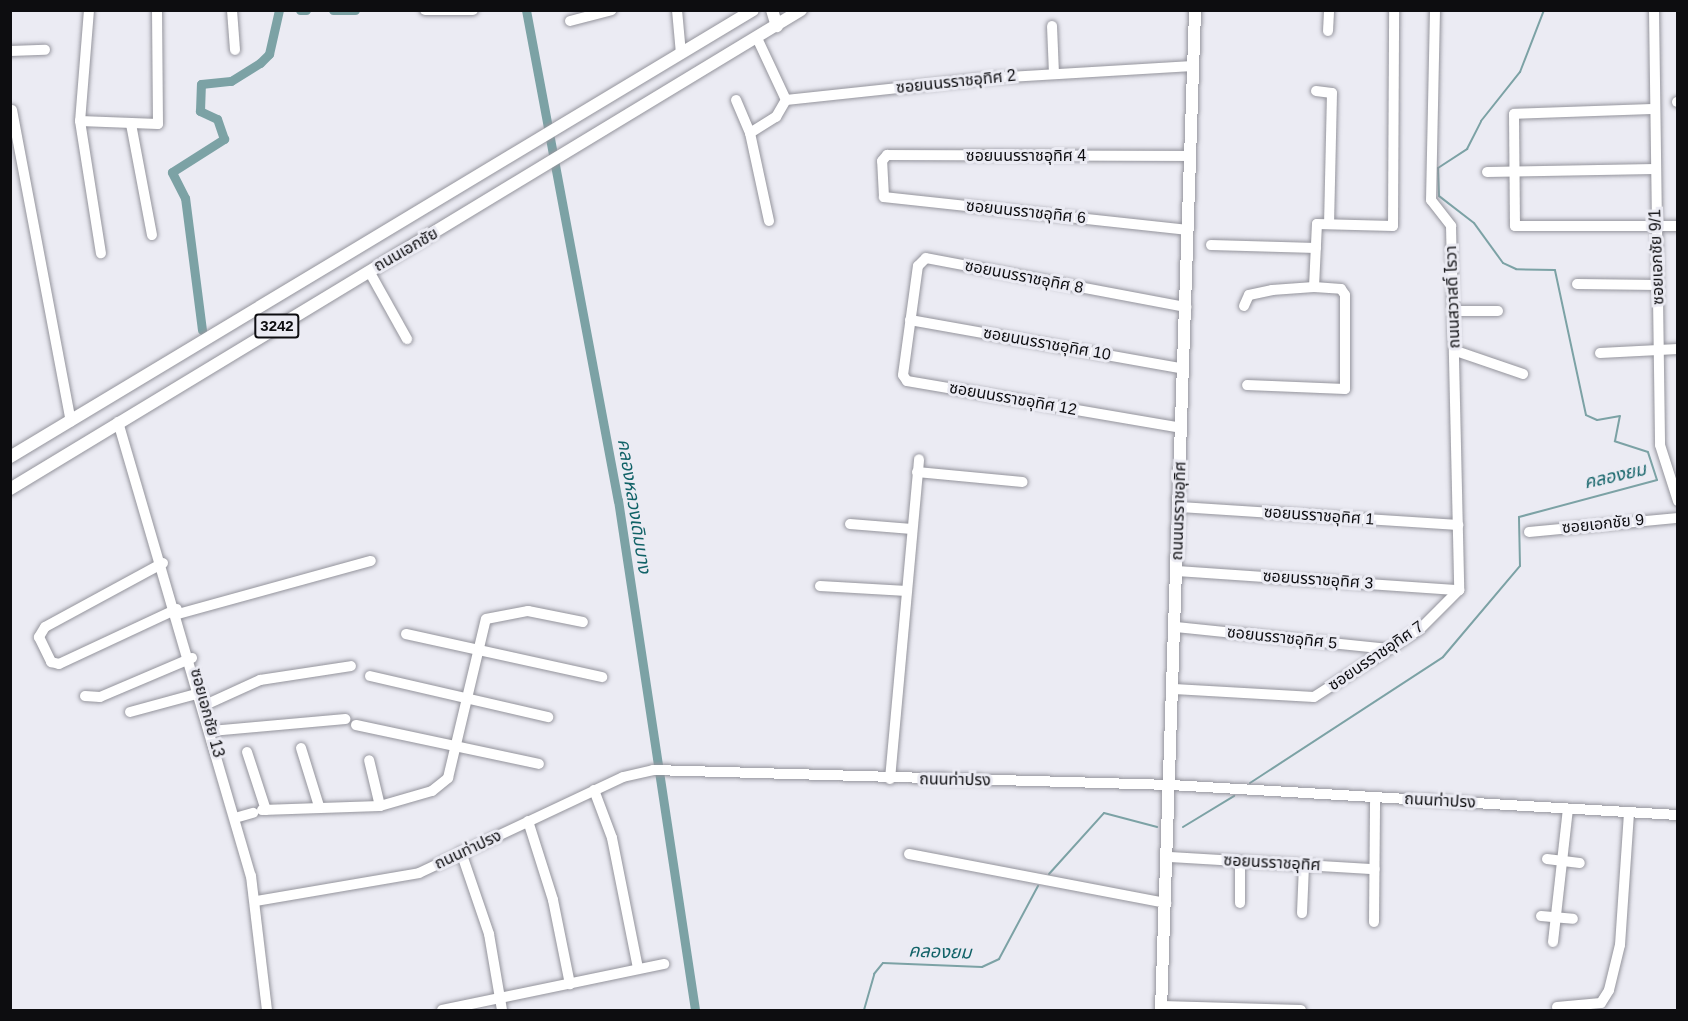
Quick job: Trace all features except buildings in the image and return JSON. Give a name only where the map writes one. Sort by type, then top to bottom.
[{"type":"main road","name":"ถนนเอกชัย","points":[[10,457],[753,10]]},
{"type":"main road","points":[[772,10],[777,26]]},
{"type":"main road","name":"ถนนเอกชัย","points":[[10,489],[369,271],[546,168],[801,10]]},
{"type":"main road","name":"ถนนนรราชอุทิศ","points":[[1162,1008],[1170,857],[1195,10]]},
{"type":"street","points":[[89,10],[80,121],[101,253]]},
{"type":"street","points":[[80,121],[130,124],[159,122],[157,10]]},
{"type":"street","points":[[232,10],[235,50]]},
{"type":"street","points":[[425,10],[473,10]]},
{"type":"street","points":[[570,21],[612,10]]},
{"type":"street","points":[[677,10],[681,54]]},
{"type":"street","points":[[1328,31],[1329,10]]},
{"type":"street","points":[[1314,287],[1317,224],[1329,222],[1393,226],[1394,10]]},
{"type":"street","name":"ถนนสวาสดิ์ ไรวา","points":[[1435,10],[1431,200],[1450,226],[1456,351],[1459,590]]},
{"type":"street","name":"ซอยเอกชัย 9/1","points":[[1654,10],[1660,445],[1675,484],[1677,501]]},
{"type":"street","points":[[1052,26],[1054,73]]},
{"type":"street","points":[[750,133],[776,117],[786,100],[757,38]]},
{"type":"street","points":[[10,51],[45,50]]},
{"type":"street","name":"ซอยนนรราชอุทิศ 2","points":[[786,100],[1054,73],[1193,66]]},
{"type":"street","points":[[1316,91],[1332,93],[1329,222]]},
{"type":"street","points":[[736,100],[750,133],[769,220]]},
{"type":"street","points":[[1654,109],[1514,114],[1513,173],[1519,229],[1677,226]]},
{"type":"street","points":[[12,110],[71,421]]},
{"type":"street","points":[[130,124],[152,235]]},
{"type":"street","name":"ซอยนนรราชอุทิศ 4","points":[[882,177],[887,155],[1191,156]]},
{"type":"street","points":[[1487,172],[1655,169]]},
{"type":"street","name":"ซอยนนรราชอุทิศ 6","points":[[882,177],[885,197],[1188,230]]},
{"type":"street","points":[[1211,245],[1316,248]]},
{"type":"street","name":"ซอยนนรราชอุทิศ 8","points":[[910,320],[918,266],[926,258],[1186,307]]},
{"type":"street","points":[[369,271],[407,339]]},
{"type":"street","points":[[1577,284],[1658,285]]},
{"type":"street","points":[[1244,306],[1255,293],[1314,287],[1345,291],[1345,389],[1247,385]]},
{"type":"street","points":[[1455,311],[1498,311]]},
{"type":"street","name":"ซอยนนรราชอุทิศ 10","points":[[910,320],[1184,369]]},
{"type":"street","name":"ซอยนนรราชอุทิศ 12","points":[[910,320],[905,380],[1182,428]]},
{"type":"street","points":[[1599,353],[1677,349]]},
{"type":"street","points":[[1456,351],[1523,374]]},
{"type":"street","name":"ซอยเอกชัย 13","points":[[118,422],[192,658],[256,901],[267,1011]]},
{"type":"street","points":[[890,779],[919,459]]},
{"type":"street","points":[[917,472],[1023,482]]},
{"type":"street","name":"ซอยนรราชอุทิศ 1","points":[[1180,507],[1458,525]]},
{"type":"street","name":"ซอยเอกชัย 9","points":[[1529,532],[1677,518]]},
{"type":"street","points":[[850,524],[912,529]]},
{"type":"street","points":[[163,563],[45,627],[39,637],[51,662],[59,664],[177,611],[371,561]]},
{"type":"street","name":"ซอยนรราชอุทิศ 3","points":[[1178,571],[1459,590]]},
{"type":"street","points":[[820,585],[907,591]]},
{"type":"street","name":"ซอยนรราชอุทิศ 7","points":[[1174,688],[1314,697],[1420,629],[1459,590]]},
{"type":"street","points":[[235,818],[260,811],[319,806],[380,806],[444,783],[458,748],[477,651],[489,618],[528,611],[583,622]]},
{"type":"street","name":"ซอยนรราชอุทิศ 5","points":[[1176,627],[1389,649]]},
{"type":"street","points":[[406,634],[602,677]]},
{"type":"street","points":[[85,696],[100,697],[192,658]]},
{"type":"street","points":[[203,706],[260,680],[351,666]]},
{"type":"street","points":[[370,676],[467,696],[548,717]]},
{"type":"street","points":[[130,712],[200,693]]},
{"type":"street","points":[[211,731],[345,719]]},
{"type":"street","points":[[356,725],[539,764]]},
{"type":"street","points":[[301,748],[319,806]]},
{"type":"street","points":[[247,752],[260,811]]},
{"type":"street","points":[[369,760],[380,806]]},
{"type":"street","name":"ถนนท่าปรง","points":[[256,901],[400,878],[594,790],[653,771],[1171,785],[1677,815]]},
{"type":"street","points":[[594,790],[612,837],[638,968]]},
{"type":"street","points":[[1374,922],[1376,798]]},
{"type":"street","points":[[1553,942],[1568,809]]},
{"type":"street","points":[[1557,1007],[1601,1004],[1609,990],[1620,945],[1629,813]]},
{"type":"street","points":[[528,821],[554,900],[570,984]]},
{"type":"street","points":[[461,852],[489,934],[502,1011]]},
{"type":"street","points":[[909,854],[1166,903]]},
{"type":"street","name":"ซอยนรราชอุทิศ","points":[[1170,857],[1375,869]]},
{"type":"street","points":[[1547,860],[1580,863]]},
{"type":"street","points":[[1240,862],[1240,903]]},
{"type":"street","points":[[1302,913],[1304,865]]},
{"type":"street","points":[[1541,916],[1573,920]]},
{"type":"street","points":[[442,1011],[664,963]]},
{"type":"street","points":[[1162,1008],[1301,1011]]},
{"type":"waterway","points":[[202,330],[185,198],[172,172],[224,139],[217,119],[200,111],[201,84],[231,81],[260,63],[269,54],[279,10]]},
{"type":"waterway","points":[[300,10],[306,10]]},
{"type":"waterway","points":[[333,10],[355,10]]},
{"type":"waterway","name":"คลองหลวงเดิมบาง","points":[[526,10],[618,500],[695,1010]]},
{"type":"waterway","name":"คลองยม","points":[[1250,783],[1443,657],[1520,566],[1519,517],[1657,480],[1648,452],[1615,441],[1620,416],[1597,420],[1586,415],[1555,270],[1516,269],[1503,263],[1474,223],[1439,196],[1438,168],[1467,149],[1481,121],[1520,72],[1544,10]]},
{"type":"waterway","name":"คลองยม","points":[[1183,827],[1234,796]]},
{"type":"waterway","name":"คลองยม","points":[[1049,874],[1104,813],[1157,827]]},
{"type":"waterway","name":"คลองยม","points":[[864,1010],[874,974],[883,963],[982,967],[999,959],[1038,886]]}]
